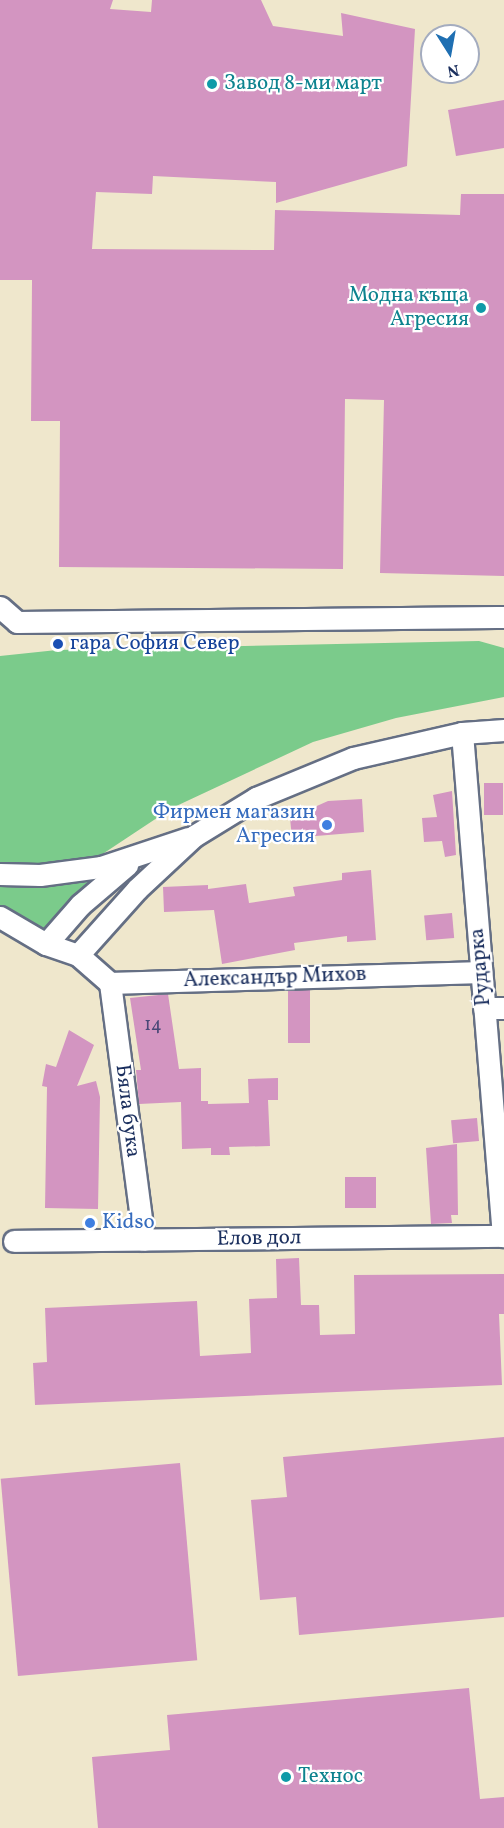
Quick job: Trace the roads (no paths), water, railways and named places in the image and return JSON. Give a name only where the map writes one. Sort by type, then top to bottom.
[{"type":"street","points":[[0,607],[17,622],[504,617]]},
{"type":"street","points":[[78,956],[137,889],[194,836],[256,798],[353,758],[462,733],[504,730]]},
{"type":"street","name":"Рударка","points":[[462,733],[481,972],[494,1008],[504,1236]]},
{"type":"street","points":[[0,874],[40,875],[101,867],[194,836]]},
{"type":"street","points":[[46,944],[80,905],[147,850]]},
{"type":"street","points":[[0,917],[46,944],[78,956],[110,983]]},
{"type":"street","name":"Александър Михов","points":[[110,983],[481,972]]},
{"type":"street","name":"Бяла бука","points":[[110,983],[144,1240]]},
{"type":"street","name":"Елов дол","points":[[14,1241],[504,1236]]},
{"type":"place","name":"Завод 8-ми март","points":[[212,84]]},
{"type":"place","name":"Модна къща Агресия","points":[[481,308]]},
{"type":"place","name":"гара София Север","points":[[58,644]]},
{"type":"place","name":"Фирмен магазин Агресия","points":[[327,825]]},
{"type":"place","name":"Kidso","points":[[90,1223]]},
{"type":"place","name":"Технос","points":[[286,1777]]}]
